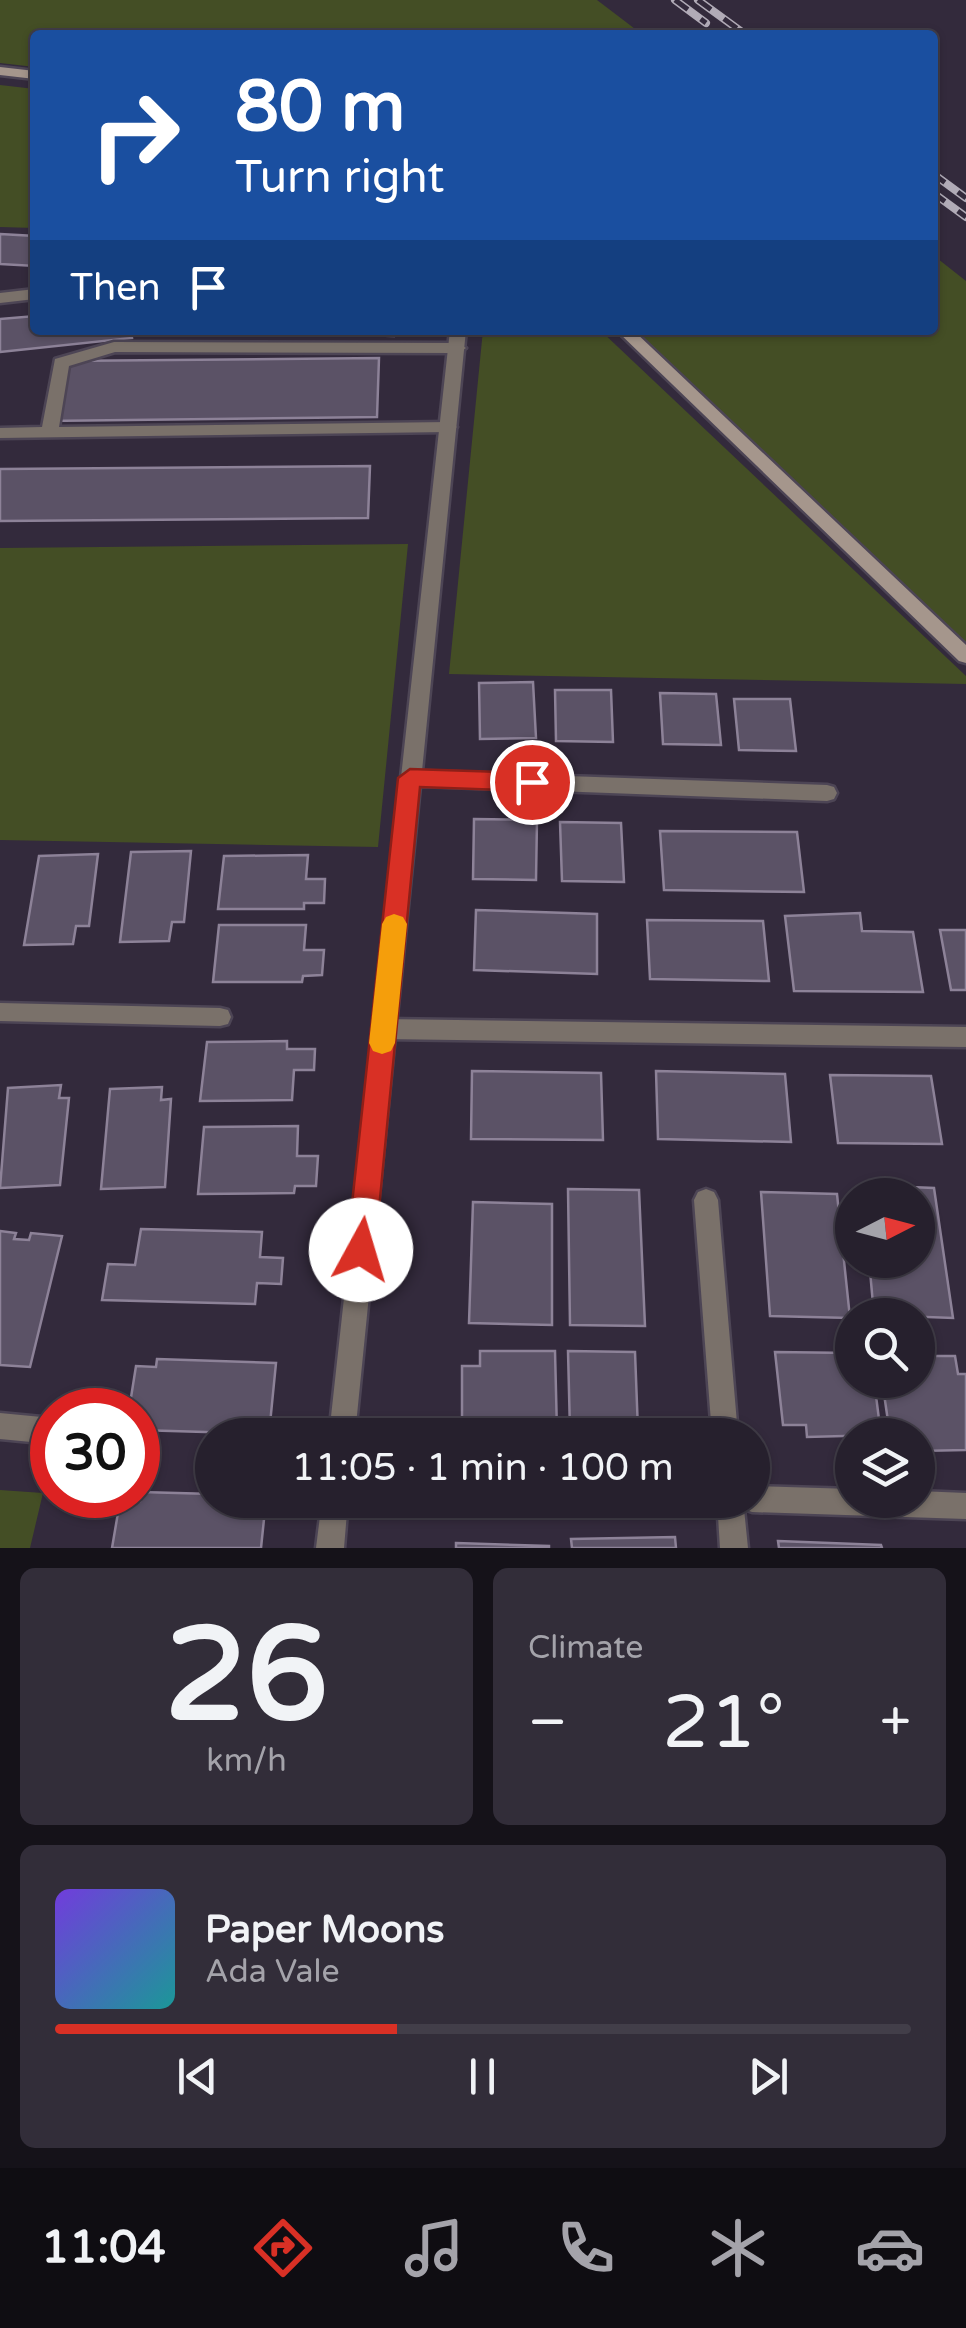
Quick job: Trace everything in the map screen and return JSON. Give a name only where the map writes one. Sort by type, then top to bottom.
[{"type":"street","points":[[0,71],[30,74]]},
{"type":"street","points":[[0,298],[30,295]]},
{"type":"street","points":[[629,335],[966,656]]},
{"type":"street","points":[[50,432],[61,364],[96,351],[114,347],[458,339],[344,1418]]},
{"type":"street","points":[[0,434],[449,427]]},
{"type":"street","points":[[410,778],[826,794]]},
{"type":"street","points":[[0,1012],[220,1016]]},
{"type":"street","points":[[384,1029],[966,1038]]},
{"type":"street","points":[[706,1200],[724,1418]]},
{"type":"street","points":[[0,1426],[30,1429]]},
{"type":"street","points":[[770,1500],[966,1506]]},
{"type":"street","points":[[330,1548],[334,1518]]},
{"type":"street","points":[[732,1518],[734,1548]]},
{"type":"green space","points":[[0,0],[597,0],[636,30],[30,30],[30,66],[0,63]]},
{"type":"green space","points":[[0,85],[30,88],[30,228],[0,227]]},
{"type":"green space","points":[[938,259],[966,281],[966,648],[634,335],[938,335]]},
{"type":"green space","points":[[483,335],[605,335],[966,676],[966,684],[449,674]]},
{"type":"green space","points":[[408,544],[378,847],[0,840],[0,548]]},
{"type":"green space","points":[[0,1490],[30,1492],[30,1518],[37,1518],[30,1548],[0,1548]]},
{"type":"building","points":[[0,234],[30,236],[30,266],[0,264]]},
{"type":"building","points":[[30,316],[30,335],[132,338],[0,352],[0,319]]},
{"type":"building","points":[[379,358],[377,417],[45,421],[58,361]]},
{"type":"building","points":[[370,466],[368,518],[0,521],[0,469]]},
{"type":"building","points":[[533,682],[536,738],[480,739],[479,683]]},
{"type":"building","points":[[555,690],[611,690],[613,742],[556,741]]},
{"type":"building","points":[[660,693],[716,694],[721,745],[663,744]]},
{"type":"building","points":[[734,699],[790,699],[796,751],[739,750]]},
{"type":"building","points":[[474,819],[537,820],[536,880],[473,879]]},
{"type":"building","points":[[560,822],[621,823],[624,882],[562,881]]},
{"type":"building","points":[[660,831],[797,832],[804,892],[664,890]]},
{"type":"building","points":[[191,851],[184,922],[172,922],[169,941],[120,942],[131,852]]},
{"type":"building","points":[[98,854],[89,926],[76,926],[73,944],[24,945],[39,856]]},
{"type":"building","points":[[308,855],[306,879],[325,879],[324,903],[304,903],[304,909],[218,909],[224,856]]},
{"type":"building","points":[[476,910],[597,914],[597,974],[474,970]]},
{"type":"building","points":[[860,913],[862,931],[913,932],[923,992],[794,991],[785,916]]},
{"type":"building","points":[[647,920],[763,921],[769,981],[650,979]]},
{"type":"building","points":[[219,925],[306,925],[304,950],[324,950],[322,975],[303,976],[302,982],[213,982]]},
{"type":"building","points":[[940,930],[966,930],[966,990],[951,990]]},
{"type":"building","points":[[287,1041],[287,1049],[315,1049],[314,1070],[294,1070],[292,1100],[200,1101],[207,1042]]},
{"type":"building","points":[[472,1071],[601,1073],[603,1140],[471,1139]]},
{"type":"building","points":[[656,1071],[785,1074],[791,1142],[658,1139]]},
{"type":"building","points":[[830,1075],[931,1076],[942,1144],[838,1143]]},
{"type":"building","points":[[61,1085],[59,1098],[69,1098],[60,1185],[0,1188],[8,1088]]},
{"type":"building","points":[[162,1087],[161,1100],[171,1099],[165,1187],[101,1189],[110,1089]]},
{"type":"building","points":[[298,1126],[297,1156],[318,1156],[316,1186],[295,1186],[294,1193],[198,1194],[204,1127]]},
{"type":"building","points":[[568,1189],[639,1190],[645,1326],[570,1325]]},
{"type":"building","points":[[761,1192],[835,1194],[835,1278],[846,1278],[848,1298],[835,1298],[835,1318],[770,1316]]},
{"type":"building","points":[[935,1195],[953,1318],[935,1317],[935,1298],[872,1298],[871,1278],[935,1278]]},
{"type":"building","points":[[473,1202],[552,1204],[552,1325],[469,1323]]},
{"type":"building","points":[[141,1229],[262,1232],[260,1257],[283,1258],[281,1284],[257,1283],[255,1304],[102,1300],[108,1264],[135,1265]]},
{"type":"building","points":[[0,1231],[16,1233],[14,1239],[29,1240],[31,1233],[62,1236],[30,1367],[0,1365]]},
{"type":"building","points":[[480,1351],[555,1351],[557,1418],[462,1418],[462,1366],[480,1366]]},
{"type":"building","points":[[568,1351],[635,1352],[638,1418],[570,1418]]},
{"type":"building","points":[[775,1352],[835,1353],[835,1398],[876,1398],[879,1418],[835,1418],[835,1436],[807,1437],[806,1425],[783,1425]]},
{"type":"building","points":[[935,1356],[955,1356],[958,1374],[966,1374],[966,1450],[935,1451],[935,1418],[888,1418],[885,1398],[935,1398]]},
{"type":"building","points":[[157,1359],[276,1363],[271,1418],[195,1418],[195,1432],[160,1431],[160,1388],[132,1388],[136,1366],[156,1367]]},
{"type":"building","points":[[160,1493],[195,1494],[195,1518],[264,1518],[261,1548],[112,1548],[117,1518],[160,1518]]},
{"type":"building","points":[[675,1537],[676,1548],[572,1548],[571,1539]]},
{"type":"building","points":[[778,1541],[881,1545],[882,1548],[779,1548]]},
{"type":"building","points":[[456,1543],[549,1546],[549,1548],[456,1548]]},
{"type":"railway","points":[[675,0],[706,23]]},
{"type":"railway","points":[[698,0],[739,30]]},
{"type":"railway","points":[[938,177],[966,198]]},
{"type":"railway","points":[[938,196],[966,217]]},
{"type":"slow traffic","points":[[382,1043],[394,924]]},
{"type":"route","points":[[361,1250],[410,778],[532,782]]}]
